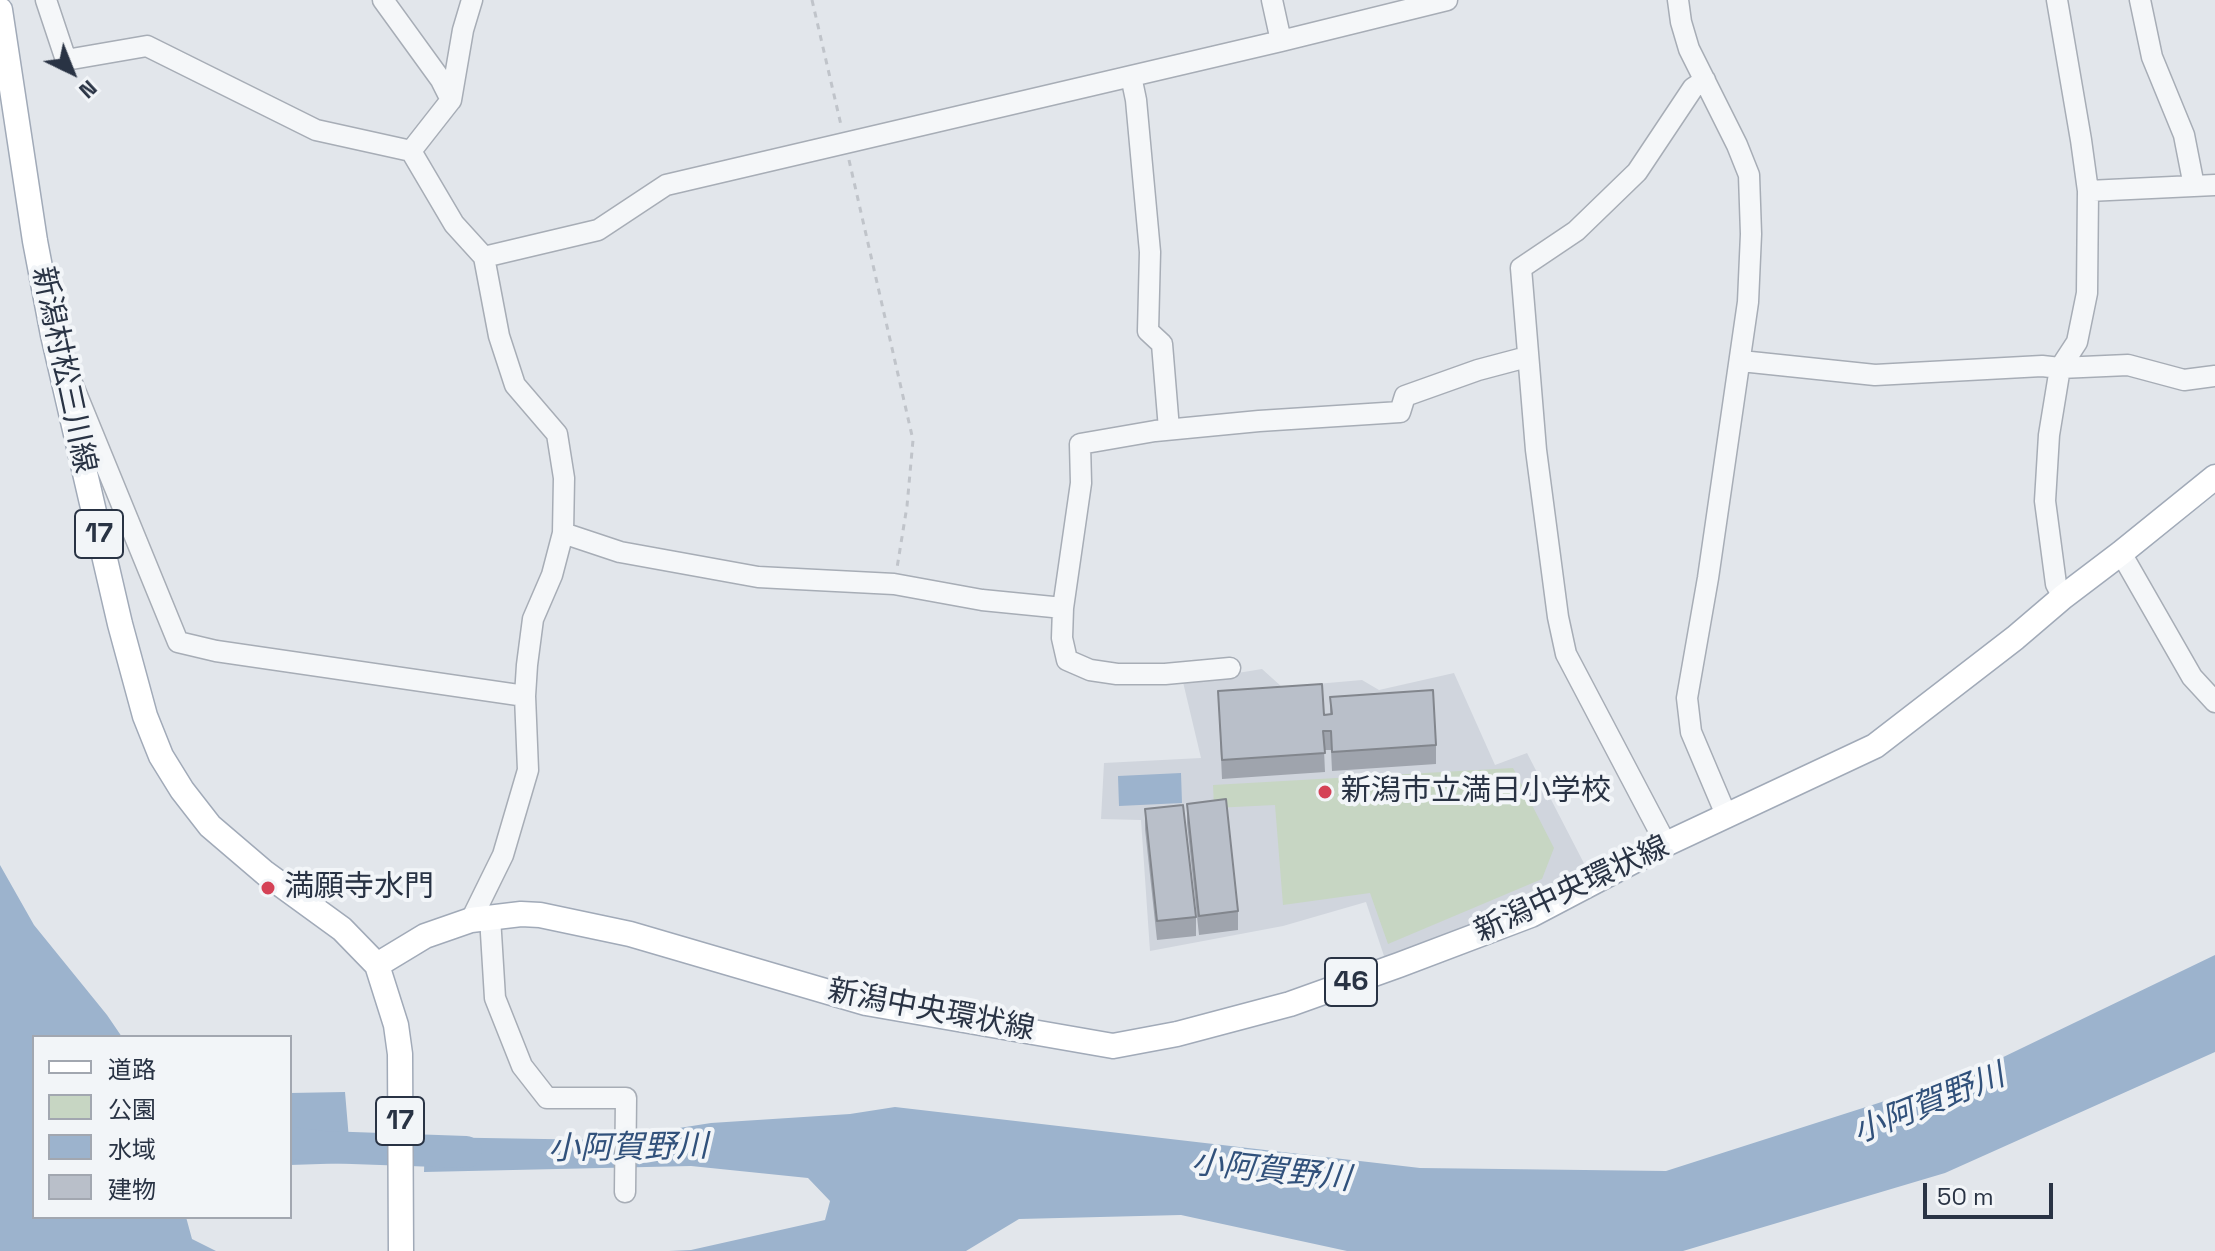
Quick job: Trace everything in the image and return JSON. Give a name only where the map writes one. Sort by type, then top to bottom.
[{"type":"main road","name":"新潟村松三川線","points":[[0,10],[35,241],[53,335],[120,624],[145,716],[161,756],[210,826],[265,873],[342,929],[377,965]]},
{"type":"main road","name":"新潟中央環状線","points":[[377,965],[425,936],[480,918],[540,915],[630,934],[866,1003],[1113,1046],[1177,1034],[1290,1004],[1531,915],[1666,844],[1875,746],[2215,477]]},
{"type":"main road","name":"17","points":[[377,965],[396,1025],[400,1054],[401,1251]]},
{"type":"street","points":[[46,0],[66,60],[147,46],[316,130],[411,151],[454,224],[484,257],[499,336],[515,385],[557,434],[564,478],[563,533],[552,575],[533,619],[525,696],[528,770],[503,855],[480,918],[495,998],[522,1066],[547,1098],[626,1098],[625,1192]]},
{"type":"street","points":[[383,0],[441,80],[451,100]]},
{"type":"street","points":[[411,151],[451,100],[463,30],[472,0]]},
{"type":"street","points":[[1272,0],[1281,41]]},
{"type":"street","points":[[484,257],[598,230],[666,185],[1447,0]]},
{"type":"street","points":[[1678,0],[1689,49],[1749,175],[1749,289],[1741,361],[1687,698],[1691,732],[1727,817]]},
{"type":"street","points":[[2057,0],[2088,191],[2087,293],[2077,342],[2060,368],[2049,435],[2045,501],[2056,584],[2063,597]]},
{"type":"street","points":[[2140,0],[2152,57],[2184,135],[2194,186]]},
{"type":"street","points":[[1131,76],[1150,252],[1148,331],[1162,344],[1169,429]]},
{"type":"street","points":[[1666,844],[1566,654],[1558,617],[1536,450],[1521,268],[1576,231],[1637,172],[1693,88],[1705,80]]},
{"type":"street","points":[[2088,191],[2215,185]]},
{"type":"street","points":[[53,335],[178,642],[216,651],[525,696]]},
{"type":"street","points":[[1230,668],[1165,674],[1117,674],[1090,670],[1067,660],[1062,638],[1063,608],[1081,483],[1080,444],[1169,429],[1400,412],[1405,396],[1478,370],[1527,357]]},
{"type":"street","points":[[1741,361],[1875,375],[2128,365],[2184,380],[2215,376]]},
{"type":"street","points":[[563,533],[620,552],[758,577],[894,584],[982,600],[1063,608]]},
{"type":"street","points":[[2121,553],[2192,677],[2215,702]]},
{"type":"path","points":[[812,0],[913,440],[907,506],[894,584]]},
{"type":"shaded area","name":"新潟市立満日小学校","points":[[1262,669],[1282,687],[1362,680],[1379,690],[1454,673],[1495,765],[1527,753],[1590,875],[1488,926],[1386,962],[1366,902],[1283,926],[1150,951],[1141,820],[1101,819],[1104,763],[1201,758],[1183,682]]},
{"type":"green space","points":[[1513,768],[1554,848],[1542,879],[1388,944],[1370,893],[1283,905],[1275,805],[1214,808],[1213,785]]},
{"type":"water","points":[[1181,773],[1182,803],[1119,806],[1118,776]]},
{"type":"water","points":[[0,865],[34,925],[121,1035],[32,1035],[32,1219],[187,1219],[192,1239],[216,1251],[0,1251]]},
{"type":"water","points":[[2215,955],[2215,1052],[1945,1173],[1683,1251],[1347,1251],[1181,1215],[1019,1219],[966,1251],[669,1251],[691,1250],[825,1220],[830,1201],[808,1178],[691,1166],[424,1172],[425,1137],[603,1140],[711,1123],[850,1114],[895,1107],[1420,1168],[1666,1171],[1966,1075]]},
{"type":"water","points":[[345,1092],[351,1163],[292,1165],[292,1093]]},
{"type":"building","points":[[1322,684],[1324,715],[1332,714],[1330,697],[1433,690],[1436,745],[1332,752],[1331,731],[1323,731],[1325,753],[1222,760],[1218,691]]},
{"type":"building","points":[[1226,799],[1238,911],[1199,916],[1187,804]]},
{"type":"building","points":[[1183,805],[1196,917],[1157,921],[1145,809]]},
{"type":"waterway","name":"小阿賀野川","points":[[292,1143],[466,1152]]},
{"type":"place","name":"新潟市立満日小学校","points":[[1325,792]]},
{"type":"place","name":"満願寺水門","points":[[268,888]]}]
